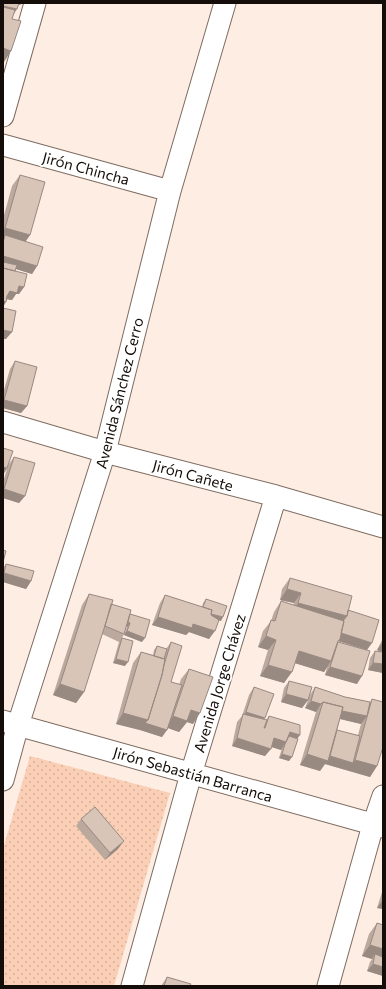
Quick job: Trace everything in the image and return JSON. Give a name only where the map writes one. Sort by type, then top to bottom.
[{"type":"street","points":[[3,116],[35,3]]},
{"type":"street","name":"Avenida Sánchez Cerro","points":[[3,780],[11,723],[106,452],[170,191],[225,3]]},
{"type":"street","name":"Jirón Chincha","points":[[3,145],[170,191]]},
{"type":"street","name":"Jirón Cañete","points":[[3,422],[106,452],[276,496],[383,526]]},
{"type":"street","name":"Avenida Jorge Chávez","points":[[132,986],[192,774],[276,496]]},
{"type":"street","name":"Jirón Sebastián Barranca","points":[[11,723],[378,826]]},
{"type":"street","points":[[328,986],[378,826],[383,796]]},
{"type":"shaded area","points":[[30,756],[170,793],[114,986],[3,986],[3,849]]},
{"type":"building","points":[[3,3],[19,3],[17,9],[3,6]]},
{"type":"building","points":[[3,7],[15,10],[12,19],[21,21],[11,51],[3,48]]},
{"type":"building","points":[[20,175],[45,182],[30,235],[5,228]]},
{"type":"building","points":[[5,235],[43,247],[37,266],[3,256],[3,243]]},
{"type":"building","points":[[3,262],[17,265],[15,271],[3,268]]},
{"type":"building","points":[[3,268],[27,274],[24,287],[19,286],[17,293],[10,291],[6,302],[3,301]]},
{"type":"building","points":[[3,308],[16,311],[12,332],[3,330]]},
{"type":"building","points":[[15,361],[37,367],[27,406],[4,400]]},
{"type":"building","points":[[3,448],[13,451],[7,468],[3,467]]},
{"type":"building","points":[[14,457],[35,463],[25,496],[4,489]]},
{"type":"building","points":[[3,550],[6,551],[3,562]]},
{"type":"building","points":[[6,564],[34,571],[31,581],[4,573]]},
{"type":"building","points":[[290,578],[352,596],[347,616],[298,603],[301,593],[287,589]]},
{"type":"building","points":[[89,594],[113,600],[84,692],[60,684]]},
{"type":"building","points":[[165,595],[212,610],[211,615],[219,620],[215,631],[193,624],[192,628],[158,617]]},
{"type":"building","points":[[206,599],[227,606],[223,617],[211,614],[212,610],[203,607]]},
{"type":"building","points":[[281,601],[344,621],[340,639],[331,661],[299,651],[292,672],[268,665],[276,640],[266,636],[271,620],[275,621]]},
{"type":"building","points":[[111,604],[131,610],[124,634],[105,626]]},
{"type":"building","points":[[348,610],[379,620],[372,643],[341,633],[343,621],[347,616]]},
{"type":"building","points":[[130,614],[150,620],[145,638],[127,631],[130,623],[128,622]]},
{"type":"building","points":[[122,638],[133,641],[128,662],[116,659]]},
{"type":"building","points":[[171,642],[182,646],[171,682],[182,685],[167,730],[145,723],[148,720]]},
{"type":"building","points":[[338,642],[370,651],[362,676],[330,667]]},
{"type":"building","points":[[157,646],[167,649],[164,659],[154,656]]},
{"type":"building","points":[[375,651],[383,652],[383,664],[373,663]]},
{"type":"building","points":[[141,652],[165,659],[162,675],[148,720],[123,713]]},
{"type":"building","points":[[189,669],[213,677],[200,713],[191,710],[187,721],[173,716]]},
{"type":"building","points":[[289,681],[312,687],[308,700],[286,694]]},
{"type":"building","points":[[254,687],[274,694],[265,718],[246,712]]},
{"type":"building","points":[[315,687],[345,697],[370,702],[367,716],[342,711],[343,707],[323,702],[321,704],[311,701]]},
{"type":"building","points":[[372,699],[383,702],[383,747],[377,766],[355,760]]},
{"type":"building","points":[[323,702],[343,707],[328,761],[307,754]]},
{"type":"building","points":[[243,714],[267,720],[264,728],[269,716],[300,725],[300,735],[290,732],[286,742],[274,738],[271,749],[237,738]]},
{"type":"building","points":[[337,730],[360,736],[353,763],[330,756]]},
{"type":"building","points":[[289,736],[298,739],[292,757],[282,754]]},
{"type":"building","points":[[95,807],[124,841],[110,853],[81,819]]},
{"type":"building","points":[[377,923],[383,925],[383,949],[370,945]]},
{"type":"building","points":[[375,954],[383,957],[383,967],[373,964]]},
{"type":"building","points":[[167,977],[191,984],[190,986],[164,986]]}]
